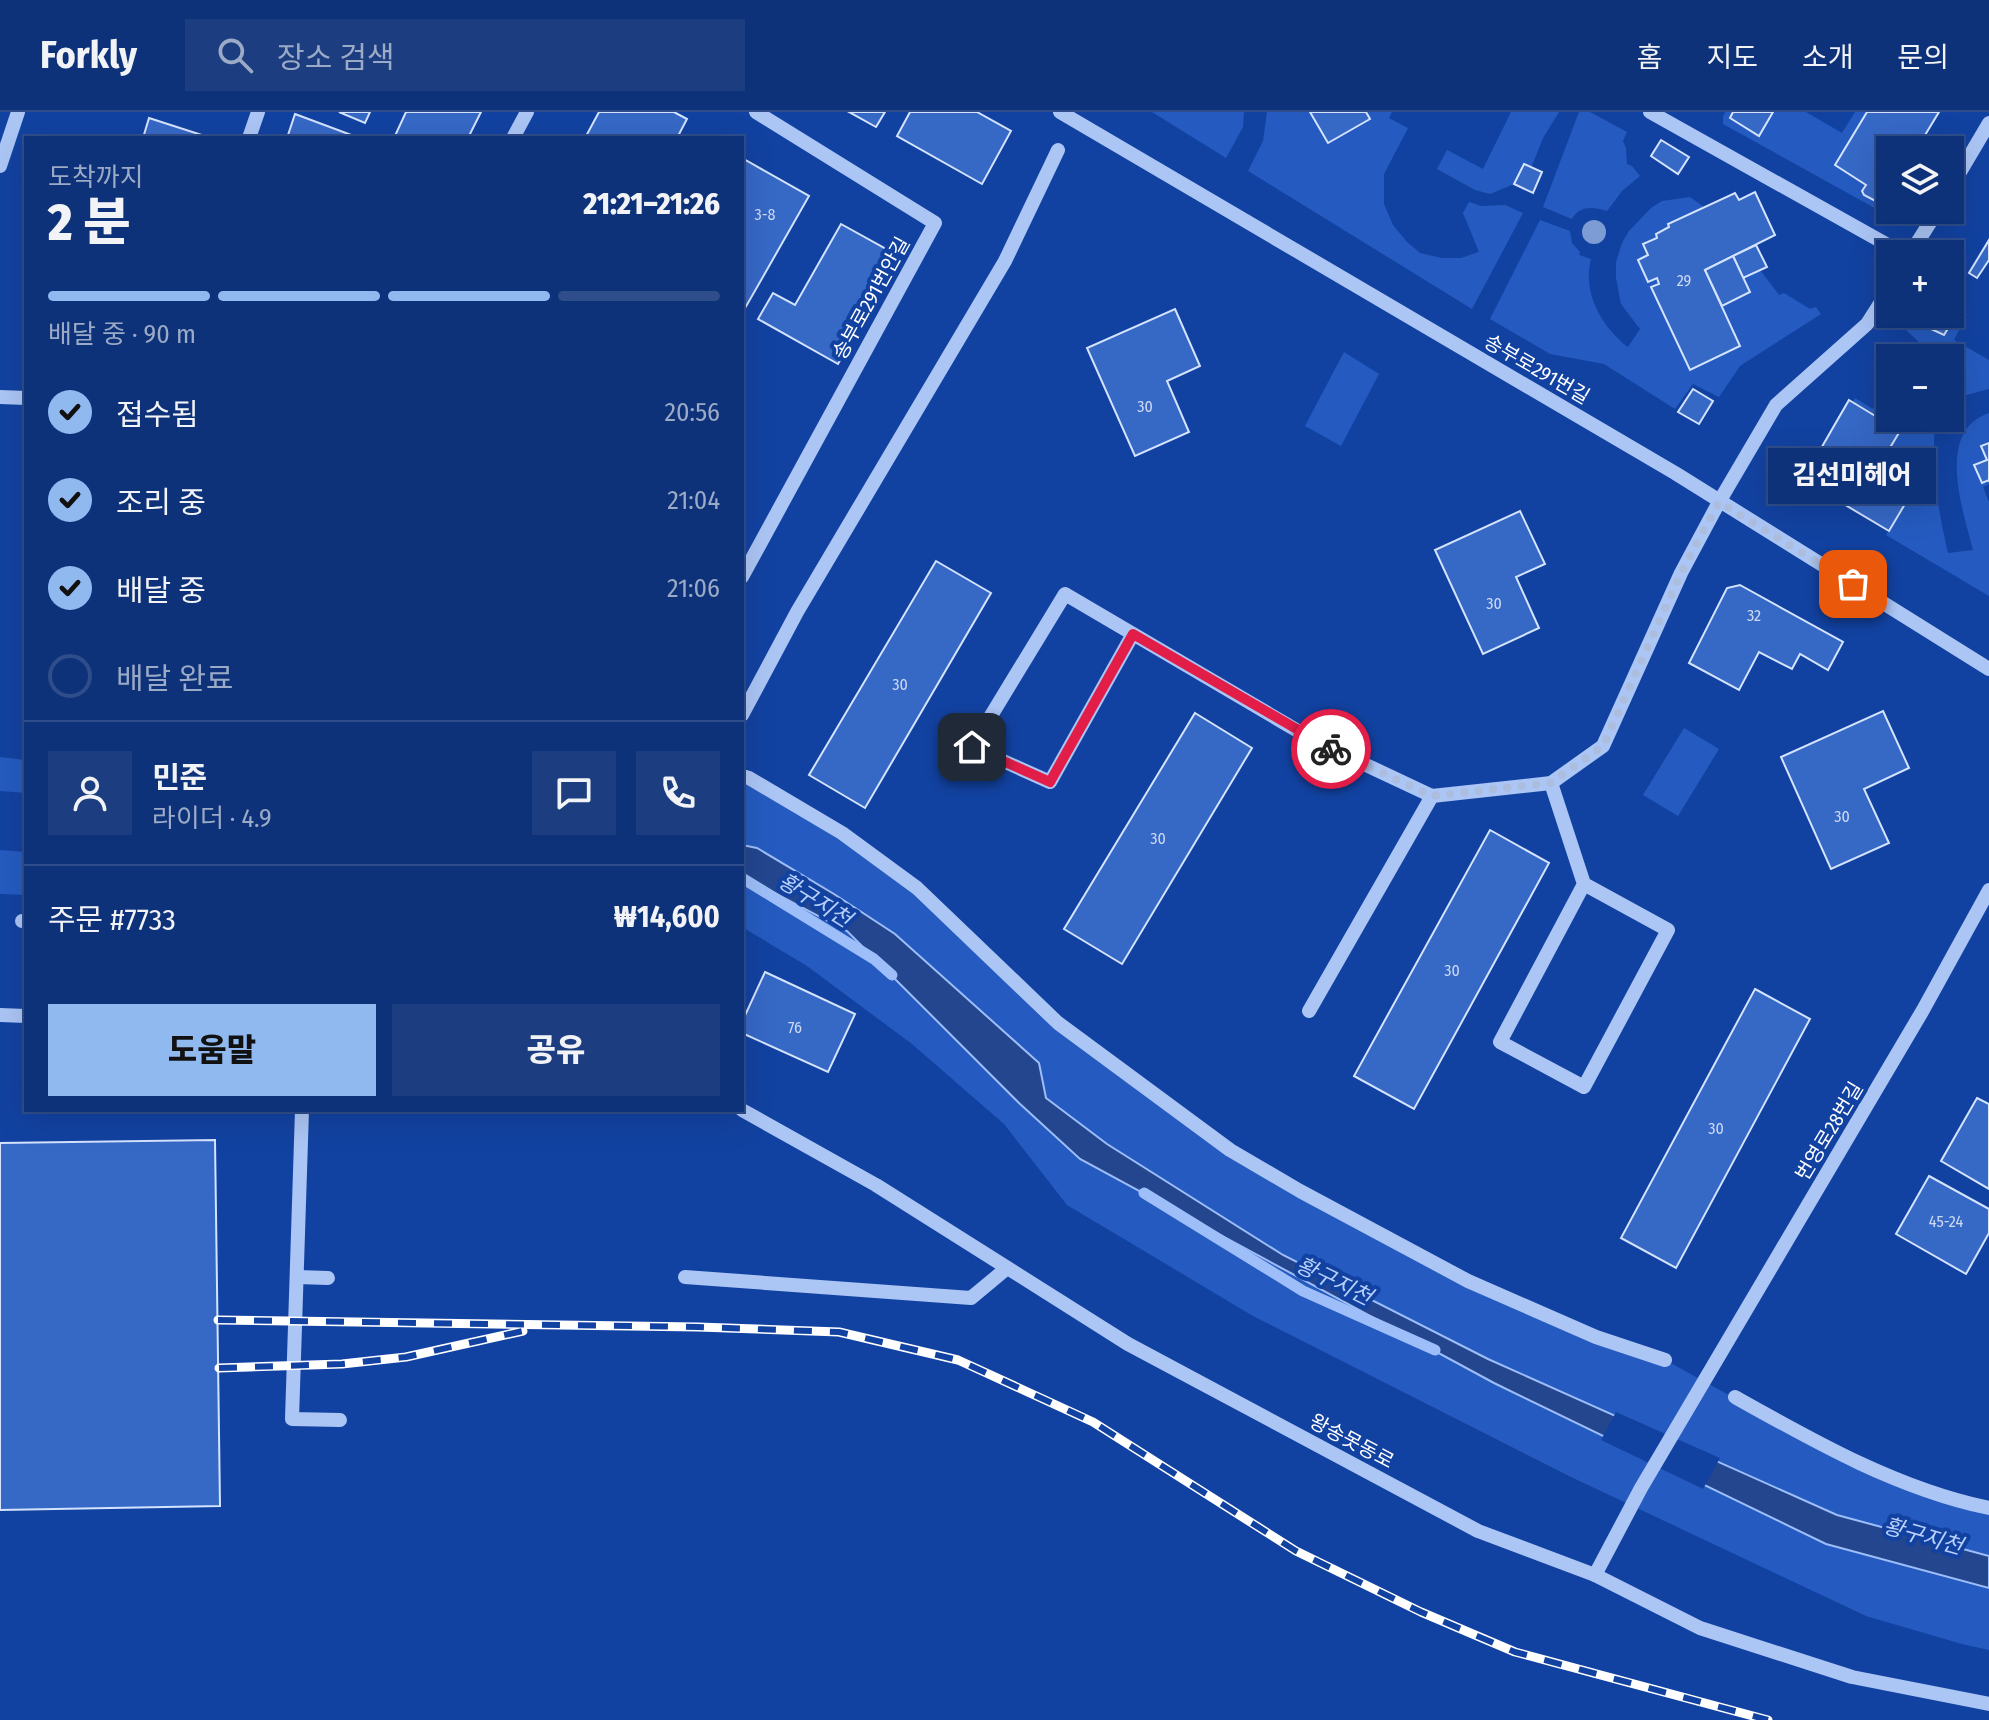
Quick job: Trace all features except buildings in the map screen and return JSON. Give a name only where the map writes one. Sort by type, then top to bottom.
[{"type":"street","points":[[0,166],[18,112]]},
{"type":"street","points":[[250,136],[258,112]]},
{"type":"street","points":[[514,136],[527,112]]},
{"type":"street","name":"송부로291번안길","points":[[744,573],[935,223],[756,112]]},
{"type":"street","name":"송부로291번길","points":[[1060,112],[1662,465],[1989,669]]},
{"type":"street","points":[[1650,112],[1675,118],[1723,152],[1882,240]]},
{"type":"street","points":[[1964,165],[1989,123]]},
{"type":"street","points":[[744,711],[797,612],[1005,261],[1058,150]]},
{"type":"street","points":[[1133,634],[1050,782],[972,747],[1065,594],[1315,741],[1432,796],[1551,783],[1603,746],[1681,573],[1776,405],[1867,324],[1876,310]]},
{"type":"street","points":[[0,397],[24,398]]},
{"type":"street","points":[[744,777],[842,833],[917,888],[1058,1023],[1230,1150],[1468,1281],[1596,1337],[1665,1360]]},
{"type":"street","points":[[1551,783],[1584,884],[1668,930],[1584,1087],[1500,1042],[1584,884]]},
{"type":"street","points":[[1309,1011],[1432,796]]},
{"type":"street","name":"번영로28번길","points":[[1595,1575],[1641,1488],[1923,1010],[1989,890]]},
{"type":"street","points":[[0,1015],[24,1016]]},
{"type":"street","name":"왕송못동로","points":[[744,1111],[876,1185],[1128,1344],[1478,1531],[1595,1575],[1700,1628],[1852,1677],[1989,1704]]},
{"type":"street","points":[[302,1112],[292,1419],[340,1420]]},
{"type":"street","points":[[685,1277],[971,1298],[1007,1268]]},
{"type":"street","points":[[297,1277],[328,1278]]},
{"type":"street","points":[[1735,1397],[1824,1447],[1910,1484],[1989,1508]]},
{"type":"shaded area","points":[[1152,112],[1244,112],[1243,127],[1226,158]]},
{"type":"shaded area","points":[[1267,112],[1310,112],[1328,143],[1370,119],[1366,112],[1392,112],[1389,118],[1408,128],[1384,174],[1384,204],[1393,225],[1420,253],[1461,258],[1479,252],[1463,213],[1469,202],[1481,206],[1505,205],[1523,213],[1472,309],[1248,171],[1263,141]]},
{"type":"shaded area","points":[[1511,112],[1559,112],[1543,138],[1531,168],[1524,164],[1514,184],[1490,194],[1475,190],[1437,169],[1447,150],[1483,169]]},
{"type":"shaded area","points":[[1579,112],[1590,112],[1627,132],[1623,141],[1627,164],[1640,176],[1622,191],[1607,211],[1587,208],[1572,219],[1543,207]]},
{"type":"shaded area","points":[[1725,112],[1733,112],[1730,118],[1758,135],[1773,112],[1806,112],[1842,133],[1855,112],[1867,112],[1835,165],[1866,185],[1863,194],[1876,201],[1876,209],[1723,124]]},
{"type":"shaded area","points":[[1690,197],[1704,207],[1656,233],[1657,238],[1644,244],[1648,255],[1638,260],[1648,282],[1657,278],[1659,284],[1651,288],[1690,370],[1740,346],[1722,306],[1750,293],[1743,278],[1760,270],[1779,295],[1784,293],[1810,309],[1816,307],[1821,314],[1740,366],[1719,397],[1693,384],[1675,409],[1604,364],[1550,354],[1490,319],[1540,220],[1570,231],[1579,255],[1591,259],[1589,284],[1596,308],[1610,330],[1628,347],[1640,329],[1621,304],[1616,262],[1622,243],[1651,208],[1662,201]]},
{"type":"shaded area","points":[[1929,328],[1944,335],[1948,328],[1960,328],[1954,340],[1961,344],[1921,344],[1905,329]]},
{"type":"shaded area","points":[[1964,346],[1989,360],[1989,389],[1964,396]]},
{"type":"shaded area","points":[[1344,352],[1379,374],[1341,446],[1305,426]]},
{"type":"shaded area","points":[[1855,398],[1873,409],[1876,404],[1876,416],[1853,402]]},
{"type":"shaded area","points":[[1989,413],[1989,443],[1981,447],[1987,460],[1974,465],[1982,483],[1989,480],[1989,484],[1983,487],[1989,502],[1989,596],[1886,535],[1915,487],[1892,474],[1899,460],[1887,453],[1898,432],[1935,432],[1936,486],[1948,553],[1973,550],[1959,494],[1958,454],[1962,436],[1972,422]]},
{"type":"shaded area","points":[[1684,728],[1719,749],[1678,816],[1643,795]]},
{"type":"shaded area","points":[[0,757],[24,760],[24,797],[0,795]]},
{"type":"shaded area","points":[[744,777],[917,888],[1058,1023],[1230,1150],[1468,1281],[1665,1360],[1824,1447],[1989,1508],[1989,1556],[1837,1515],[1488,1359],[1283,1255],[1107,1144],[1046,1098],[1039,1063],[757,848],[744,845]]},
{"type":"shaded area","points":[[0,846],[24,848],[24,895],[0,894]]},
{"type":"shaded area","points":[[744,877],[847,931],[1019,1103],[1080,1159],[1494,1383],[1826,1544],[1989,1588],[1989,1650],[1866,1616],[1569,1476],[1253,1316],[1067,1205],[1004,1124],[912,1044],[807,966],[744,928]]},
{"type":"water","name":"황구지천","points":[[744,845],[757,848],[895,934],[1039,1063],[1046,1098],[1107,1144],[1283,1255],[1488,1359],[1837,1515],[1989,1556],[1989,1588],[1826,1544],[1494,1383],[1080,1159],[1019,1103],[847,931],[744,877]]},
{"type":"pier","points":[[0,791],[24,793],[24,852],[0,850]]},
{"type":"pier","points":[[1616,1412],[1720,1458],[1703,1489],[1601,1440]]},
{"type":"waterway","name":"황구지천","points":[[744,879],[874,959],[892,975]]},
{"type":"waterway","name":"황구지천","points":[[1144,1193],[1303,1291],[1435,1350]]},
{"type":"railway","points":[[218,1320],[839,1332],[958,1360],[1093,1422],[1296,1551],[1421,1612],[1515,1652],[1768,1720]]},
{"type":"railway","points":[[219,1368],[342,1364],[406,1357],[523,1331]]},
{"type":"way so far","points":[[1331,749],[1432,796],[1551,783],[1603,746],[1681,573],[1719,502],[1853,584]]},
{"type":"place","name":"김선미헤어","points":[[1853,584]]},
{"type":"route","points":[[972,747],[1050,782],[1133,634],[1331,749]]}]
